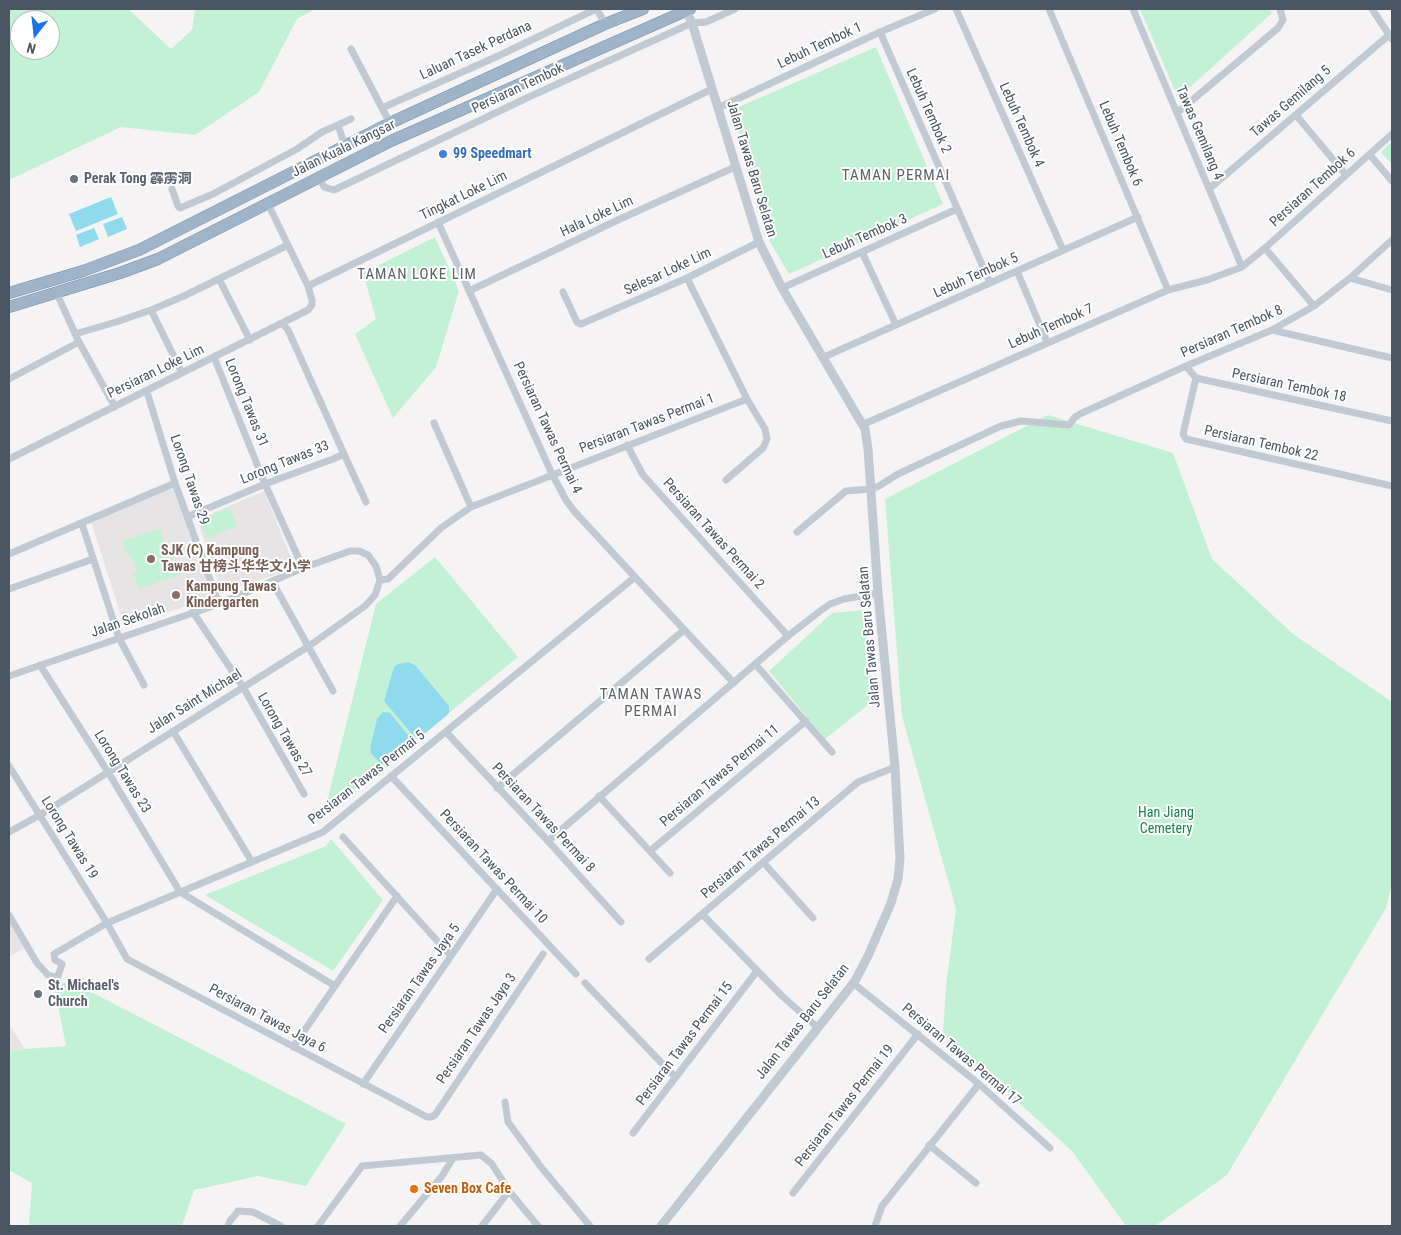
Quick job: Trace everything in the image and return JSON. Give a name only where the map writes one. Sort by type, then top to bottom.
[{"type":"highway","name":"Jalan Kuala Kangsar","points":[[9,293],[83,271],[139,250],[390,123],[605,24],[643,9]]},
{"type":"highway","name":"Jalan Kuala Kangsar","points":[[9,307],[57,294],[158,259],[391,142],[687,9]]},
{"type":"street","name":"Laluan Tasek Perdana","points":[[382,108],[498,56],[596,9],[605,24]]},
{"type":"street","name":"Jalan Tawas Baru Selatan","points":[[662,1226],[853,983],[868,956],[890,903],[898,879],[900,859],[895,767],[878,593],[868,440],[864,424],[782,288],[758,242],[687,9]]},
{"type":"street","name":"Persiaran Tembok","points":[[320,177],[324,186],[334,190],[522,100],[692,22],[706,22],[735,9]]},
{"type":"street","name":"Lebuh Tembok 1","points":[[718,108],[880,32],[935,9]]},
{"type":"street","name":"Lebuh Tembok 4","points":[[956,9],[1063,250]]},
{"type":"street","name":"Lebuh Tembok 6","points":[[1049,9],[1168,290]]},
{"type":"street","name":"Tawas Gemilang 4","points":[[1133,9],[1242,267]]},
{"type":"street","points":[[1178,113],[1278,28],[1283,20],[1280,9]]},
{"type":"street","points":[[1372,9],[1391,37]]},
{"type":"street","name":"Lebuh Tembok 2","points":[[880,32],[990,283]]},
{"type":"street","name":"Tawas Gemilang 5","points":[[1209,189],[1391,37]]},
{"type":"street","points":[[352,48],[390,123]]},
{"type":"street","name":"Tingkat Loke Lim","points":[[308,286],[712,89]]},
{"type":"street","points":[[1296,115],[1346,175]]},
{"type":"street","points":[[172,189],[179,208],[212,194],[297,149],[322,132],[351,119]]},
{"type":"street","points":[[338,125],[345,146]]},
{"type":"street","name":"Persiaran Tembok 6","points":[[1251,261],[1392,134]]},
{"type":"street","points":[[1370,155],[1392,181]]},
{"type":"street","name":"Hala Loke Lim","points":[[469,290],[735,167]]},
{"type":"street","points":[[212,194],[220,209]]},
{"type":"street","points":[[268,204],[308,286]]},
{"type":"street","name":"Lebuh Tembok 3","points":[[782,288],[957,209]]},
{"type":"street","name":"Lebuh Tembok 5","points":[[824,357],[1138,217]]},
{"type":"street","name":"Persiaran Tawas Permai 4","points":[[438,222],[552,474],[574,511],[634,578],[734,683]]},
{"type":"street","name":"Persiaran Tembok 8","points":[[871,489],[898,474],[1001,426],[1021,421],[1069,425],[1075,417],[1082,413],[1272,330],[1314,306],[1350,278],[1392,240]]},
{"type":"street","name":"Selesar Loke Lim","points":[[563,292],[577,322],[580,324],[687,278],[758,242]]},
{"type":"street","points":[[75,334],[151,310],[288,245]]},
{"type":"street","points":[[1265,248],[1314,306]]},
{"type":"street","points":[[862,252],[896,325]]},
{"type":"street","name":"Lebuh Tembok 7","points":[[864,424],[1168,290],[1207,280],[1242,267],[1251,261]]},
{"type":"street","points":[[1017,271],[1047,342]]},
{"type":"street","points":[[687,278],[747,399],[766,429],[767,439],[763,448],[726,480]]},
{"type":"street","points":[[1350,278],[1392,290]]},
{"type":"street","points":[[218,279],[250,340]]},
{"type":"street","name":"Persiaran Loke Lim","points":[[9,459],[147,392],[308,310],[312,305],[308,286]]},
{"type":"street","points":[[57,294],[79,342],[115,407]]},
{"type":"street","points":[[151,310],[182,373]]},
{"type":"street","name":"Lorong Tawas 33","points":[[187,517],[265,484],[344,454],[288,330],[283,324]]},
{"type":"street","points":[[1272,330],[1392,358]]},
{"type":"street","points":[[9,379],[79,342]]},
{"type":"street","name":"Lorong Tawas 31","points":[[214,357],[265,484],[303,568]]},
{"type":"street","points":[[1186,366],[1196,378]]},
{"type":"street","name":"Persiaran Tembok 18","points":[[1196,378],[1392,421]]},
{"type":"street","name":"Persiaran Tembok 22","points":[[1196,378],[1183,434],[1186,439],[1392,486]]},
{"type":"street","name":"Lorong Tawas 29","points":[[147,392],[175,482],[219,604]]},
{"type":"street","name":"Persiaran Tawas Permai 1","points":[[385,579],[441,528],[471,507],[747,399]]},
{"type":"street","points":[[434,423],[471,507]]},
{"type":"street","name":"Persiaran Tawas Permai 2","points":[[628,445],[643,475],[788,636]]},
{"type":"street","points":[[344,454],[366,502]]},
{"type":"street","points":[[9,554],[82,524],[175,482]]},
{"type":"street","points":[[797,532],[843,493],[871,489]]},
{"type":"street","points":[[82,524],[119,638],[144,685]]},
{"type":"street","name":"Jalan Sekolah","points":[[9,676],[219,604],[303,568],[350,551],[359,550],[368,555],[385,579]]},
{"type":"street","points":[[9,589],[93,559]]},
{"type":"street","name":"Persiaran Tawas Permai 5","points":[[9,915],[37,963],[48,975],[58,976],[62,964],[55,960],[54,954],[107,923],[323,832],[634,578]]},
{"type":"street","name":"Jalan Saint Michael","points":[[9,832],[40,815],[309,646],[365,606],[385,579]]},
{"type":"street","points":[[272,581],[333,691]]},
{"type":"street","points":[[548,841],[788,636],[830,604],[844,599],[878,593]]},
{"type":"street","name":"Lorong Tawas 27","points":[[193,612],[242,687],[304,794]]},
{"type":"street","points":[[497,788],[684,630]]},
{"type":"street","name":"Lorong Tawas 23","points":[[40,665],[108,772],[180,892]]},
{"type":"street","points":[[756,665],[832,752]]},
{"type":"street","name":"Persiaran Tawas Permai 11","points":[[650,851],[806,721]]},
{"type":"street","points":[[173,731],[252,862]]},
{"type":"street","name":"Persiaran Tawas Permai 8","points":[[446,732],[621,922]]},
{"type":"street","name":"Lorong Tawas 19","points":[[9,766],[107,923]]},
{"type":"street","name":"Persiaran Tawas Permai 13","points":[[649,958],[858,782],[895,767]]},
{"type":"street","name":"Persiaran Tawas Permai 10","points":[[391,776],[576,974]]},
{"type":"street","points":[[600,796],[670,873]]},
{"type":"street","points":[[343,837],[451,956]]},
{"type":"street","points":[[763,862],[813,918]]},
{"type":"street","name":"Persiaran Tawas Jaya 5","points":[[363,1084],[497,888]]},
{"type":"street","points":[[180,892],[335,986]]},
{"type":"street","points":[[293,1047],[397,896]]},
{"type":"street","points":[[702,914],[781,995],[818,1027]]},
{"type":"street","name":"Persiaran Tawas Jaya 6","points":[[107,923],[127,959],[363,1084],[427,1117],[431,1117]]},
{"type":"street","name":"Persiaran Tawas Jaya 3","points":[[431,1117],[435,1115],[543,954]]},
{"type":"street","name":"Persiaran Tawas Permai 15","points":[[632,1133],[757,971]]},
{"type":"street","points":[[585,983],[675,1077]]},
{"type":"street","name":"Persiaran Tawas Permai 17","points":[[853,983],[979,1084],[1050,1148]]},
{"type":"street","name":"Persiaran Tawas Permai 19","points":[[793,1193],[918,1034]]},
{"type":"street","points":[[876,1222],[882,1206],[928,1145],[979,1084]]},
{"type":"street","points":[[505,1102],[508,1122],[518,1137],[590,1226]]},
{"type":"street","points":[[928,1145],[976,1184]]},
{"type":"street","points":[[318,1226],[362,1166],[481,1155],[492,1164],[510,1191],[538,1226]]},
{"type":"street","points":[[400,1226],[442,1176],[453,1158]]},
{"type":"street","points":[[482,1226],[510,1191]]},
{"type":"street","points":[[228,1226],[238,1212],[253,1212],[281,1226]]},
{"type":"shaded area","name":"SJK (C) Kampung Tawas 甘榜斗华华文小学","points":[[174,487],[213,596],[125,628],[91,522]]},
{"type":"shaded area","points":[[264,491],[295,568],[222,593],[197,520]]},
{"type":"shaded area","points":[[9,922],[24,948],[9,957]]},
{"type":"shaded area","points":[[9,1024],[25,1049],[9,1052]]},
{"type":"green space","points":[[9,9],[128,9],[171,49],[192,30],[195,9],[315,9],[297,19],[259,92],[195,135],[121,127],[9,180]]},
{"type":"green space","points":[[1140,9],[1269,9],[1272,13],[1178,98]]},
{"type":"green space","points":[[876,47],[943,204],[789,274],[769,240],[732,110]]},
{"type":"green space","points":[[1392,142],[1392,164],[1381,152]]},
{"type":"green space","points":[[435,237],[459,291],[436,367],[393,418],[355,334],[376,319],[363,273]]},
{"type":"green space","name":"Han Jiang Cemetery","points":[[1048,415],[1173,453],[1212,559],[1293,634],[1392,702],[1392,884],[1386,908],[1227,1175],[1155,1226],[1126,1226],[1072,1151],[943,1034],[946,986],[956,909],[902,716],[885,499]]},
{"type":"green space","points":[[230,508],[237,526],[207,538],[200,520]]},
{"type":"green space","points":[[160,529],[170,560],[175,558],[181,574],[139,589],[133,573],[137,572],[131,554],[127,555],[122,541]]},
{"type":"green space","points":[[435,557],[518,657],[324,814],[376,604]]},
{"type":"green space","points":[[864,610],[873,701],[825,739],[769,671],[832,613]]},
{"type":"green space","points":[[331,839],[383,900],[333,971],[205,895],[326,846]]},
{"type":"green space","points":[[53,979],[95,994],[346,1124],[306,1186],[258,1176],[194,1190],[182,1226],[29,1226],[32,1183],[9,1170],[9,1052],[66,1046]]},
{"type":"water","points":[[111,197],[118,214],[76,231],[69,214]]},
{"type":"water","points":[[122,217],[127,229],[108,237],[103,224]]},
{"type":"water","points":[[94,228],[99,239],[80,247],[76,235]]},
{"type":"water","points":[[408,662],[415,665],[449,706],[449,713],[422,736],[412,734],[384,701],[394,667]]},
{"type":"water","points":[[383,712],[390,713],[408,735],[410,742],[407,750],[388,764],[380,763],[371,753],[370,749],[377,719]]},
{"type":"place","name":"99 Speedmart","points":[[443,154]]},
{"type":"place","name":"Perak Tong 霹雳洞","points":[[74,179]]},
{"type":"place","name":"SJK (C) Kampung Tawas 甘榜斗华华文小学","points":[[151,559]]},
{"type":"place","name":"Kampung Tawas Kindergarten","points":[[176,595]]},
{"type":"place","name":"St. Michael's Church","points":[[38,994]]},
{"type":"place","name":"Seven Box Cafe","points":[[414,1189]]},
{"type":"district","name":"TAMAN PERMAI","points":[[896,176]]},
{"type":"district","name":"TAMAN LOKE LIM","points":[[417,275]]},
{"type":"district","name":"TAMAN TAWAS PERMAI","points":[[651,704]]}]
